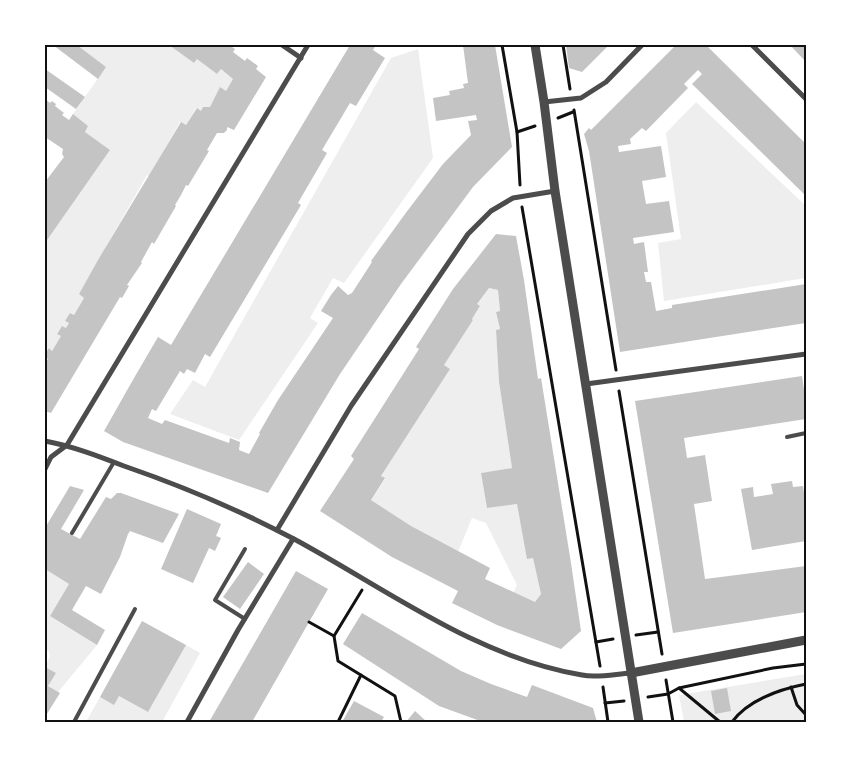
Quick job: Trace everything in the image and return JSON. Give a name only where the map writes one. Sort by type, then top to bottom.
[{"type":"street","points":[[282,45],[301,58]]},
{"type":"street","points":[[45,469],[52,457],[67,445],[308,45]]},
{"type":"street","points":[[535,45],[555,191],[640,722]]},
{"type":"street","points":[[544,102],[581,98],[606,82],[642,45]]},
{"type":"street","points":[[752,45],[806,99]]},
{"type":"street","points":[[276,530],[350,406],[468,234],[490,211],[513,198],[555,191]]},
{"type":"street","points":[[586,384],[806,354]]},
{"type":"street","points":[[45,441],[67,445],[219,502],[293,538],[469,639],[524,661],[584,676],[631,673],[806,640]]},
{"type":"street","points":[[187,722],[293,538]]},
{"type":"lane","points":[[787,437],[806,433]]},
{"type":"lane","points":[[72,533],[114,462]]},
{"type":"lane","points":[[245,549],[215,600],[246,619]]},
{"type":"lane","points":[[74,722],[135,609]]},
{"type":"path","points":[[502,45],[517,132],[520,197],[608,722]]},
{"type":"path","points":[[563,45],[572,100]]},
{"type":"path","points":[[368,580],[334,636],[338,660],[396,696],[401,722]]},
{"type":"path","points":[[309,622],[334,636]]},
{"type":"path","points":[[668,694],[678,688],[773,668],[806,664]]},
{"type":"path","points":[[665,667],[673,722]]},
{"type":"path","points":[[338,722],[361,675]]},
{"type":"path","points":[[732,722],[754,704],[776,691],[806,684]]},
{"type":"path","points":[[791,687],[797,705],[806,715]]},
{"type":"path","points":[[678,688],[720,722]]},
{"type":"shaded area","points":[[77,45],[169,45],[194,63],[197,59],[217,74],[221,69],[233,79],[226,91],[220,88],[210,107],[203,107],[201,111],[196,108],[186,125],[180,122],[149,176],[147,175],[79,294],[84,298],[74,315],[70,313],[65,321],[69,323],[66,328],[62,326],[57,333],[61,336],[52,351],[49,348],[45,354],[45,243],[110,150],[85,132],[88,126],[73,114],[106,67]]},
{"type":"shaded area","points":[[418,49],[433,158],[344,283],[333,278],[310,318],[318,323],[239,440],[170,414],[193,380],[205,387],[391,58]]},
{"type":"shaded area","points":[[696,102],[806,206],[806,278],[664,301],[658,243],[681,239],[666,133]]},
{"type":"shaded area","points":[[489,288],[498,290],[500,311],[496,312],[500,329],[496,330],[499,382],[512,468],[481,473],[487,508],[517,504],[528,559],[533,558],[541,594],[535,602],[513,593],[517,585],[486,523],[472,518],[458,552],[411,526],[371,500],[385,479],[381,476],[450,369],[444,365],[473,320],[480,307],[477,304]]},
{"type":"shaded area","points":[[45,569],[69,584],[50,616],[97,645],[58,692],[48,686],[55,673],[45,667],[50,656],[49,651],[45,649],[45,615],[47,614],[45,613],[45,583],[47,579],[45,577]]},
{"type":"shaded area","points":[[186,645],[200,653],[162,722],[86,722],[100,697],[114,704],[119,696],[148,712]]},
{"type":"shaded area","points":[[806,674],[806,722],[684,722],[679,695]]},
{"type":"building","points":[[53,45],[77,45],[106,67],[98,79]]},
{"type":"building","points":[[169,45],[229,45],[235,49],[233,52],[245,61],[247,58],[258,66],[256,69],[266,77],[234,130],[227,127],[224,133],[217,133],[207,150],[209,151],[188,186],[186,185],[154,244],[152,242],[142,263],[127,285],[129,286],[122,298],[120,297],[51,413],[45,411],[45,363],[48,359],[45,357],[45,354],[49,348],[52,351],[61,336],[57,334],[62,326],[66,328],[69,323],[65,321],[70,313],[74,315],[84,298],[79,294],[181,122],[186,125],[197,108],[201,111],[203,107],[210,107],[220,87],[226,91],[233,79],[221,69],[217,74],[197,59],[194,63]]},
{"type":"building","points":[[350,45],[376,45],[373,50],[385,58],[356,106],[350,103],[322,150],[327,153],[298,203],[301,205],[210,357],[205,354],[195,373],[187,369],[184,374],[180,371],[156,411],[152,409],[148,418],[162,424],[165,420],[229,443],[230,438],[240,442],[239,450],[249,454],[278,400],[333,318],[321,311],[331,295],[338,286],[348,295],[352,293],[371,261],[405,214],[443,164],[471,135],[468,121],[477,120],[476,115],[436,121],[433,98],[450,95],[449,91],[464,88],[463,84],[468,83],[463,45],[495,45],[512,147],[473,187],[401,284],[340,374],[268,493],[123,442],[104,431],[158,337],[171,345]]},
{"type":"building","points":[[566,45],[609,45],[582,72],[569,68]]},
{"type":"building","points":[[676,45],[706,45],[806,144],[806,196],[692,84],[702,74],[698,70],[684,84],[688,88],[646,131],[642,128],[630,139],[631,144],[618,146],[619,152],[661,146],[666,177],[642,181],[646,204],[669,201],[674,232],[633,238],[634,244],[644,242],[648,272],[644,272],[646,282],[651,282],[656,311],[672,308],[672,305],[806,284],[806,323],[620,352],[589,151],[584,134],[589,128],[591,130]]},
{"type":"building","points":[[790,45],[806,45],[806,62]]},
{"type":"building","points":[[45,69],[85,97],[76,109],[45,87]]},
{"type":"building","points":[[45,99],[50,103],[52,101],[56,104],[55,106],[64,113],[62,115],[69,120],[73,114],[88,126],[85,132],[110,150],[45,243],[45,182],[64,157],[62,154],[63,149],[45,137]]},
{"type":"building","points":[[496,234],[516,236],[538,379],[541,378],[581,631],[561,649],[497,625],[452,603],[458,591],[392,557],[320,511],[354,459],[351,456],[419,349],[416,347],[453,289]],"holes":[[[489,288],[498,290],[500,311],[496,312],[500,329],[496,330],[499,382],[512,468],[481,473],[487,508],[517,504],[527,559],[533,558],[541,594],[535,602],[485,579],[490,568],[411,526],[371,500],[385,478],[381,476],[450,369],[444,365],[473,320],[480,306],[477,304]]]},
{"type":"building","points":[[802,376],[806,419],[684,438],[687,458],[705,455],[712,501],[694,504],[705,579],[806,566],[806,612],[673,633],[635,401]]},
{"type":"building","points":[[792,481],[793,487],[803,486],[806,506],[806,541],[752,550],[741,489],[753,487],[754,497],[773,494],[771,484]]},
{"type":"building","points":[[70,486],[84,490],[61,529],[80,539],[106,497],[111,499],[117,493],[179,514],[163,543],[130,531],[120,557],[101,594],[86,586],[72,610],[105,630],[97,645],[50,616],[69,584],[45,569],[45,528]]},
{"type":"building","points":[[187,509],[221,524],[216,536],[221,538],[215,551],[209,548],[193,583],[161,569]]},
{"type":"building","points":[[248,562],[264,574],[240,609],[223,597]]},
{"type":"building","points":[[296,571],[328,589],[252,722],[209,722]]},
{"type":"building","points":[[362,613],[461,671],[491,684],[527,697],[532,685],[593,708],[597,722],[483,722],[439,706],[343,644]]},
{"type":"building","points":[[142,621],[186,645],[148,712],[119,696],[114,705],[100,697]]},
{"type":"building","points":[[45,667],[56,673],[48,686],[60,693],[45,717]]},
{"type":"building","points":[[727,688],[731,711],[715,714],[711,691]]},
{"type":"building","points":[[354,701],[384,717],[381,722],[342,722]]},
{"type":"building","points":[[415,711],[427,722],[406,722]]}]
